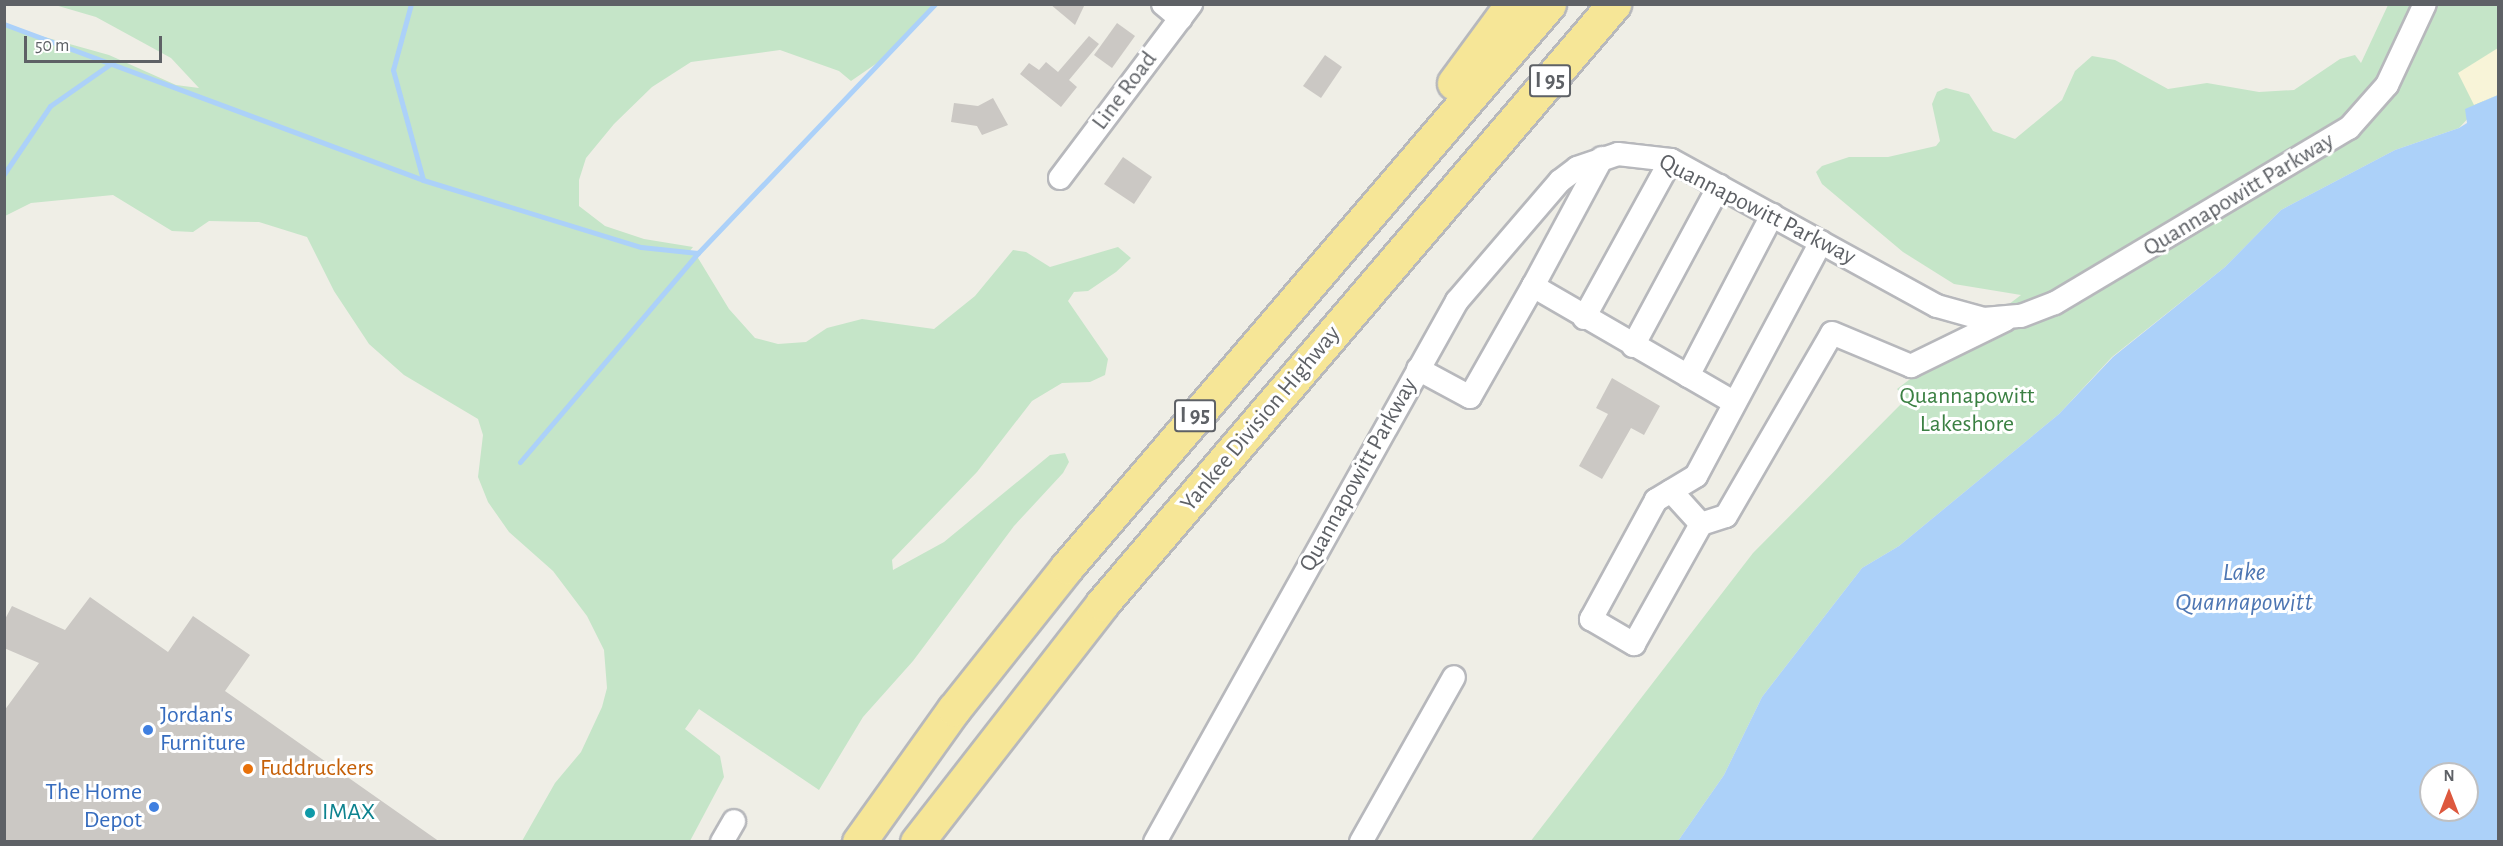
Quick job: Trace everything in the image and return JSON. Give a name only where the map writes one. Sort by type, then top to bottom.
[{"type":"highway","points":[[1318,275],[1374,190],[1512,4]]},
{"type":"highway","name":"Yankee Division Highway","points":[[859,842],[954,709],[1060,576],[1549,4]]},
{"type":"highway","name":"Yankee Division Highway","points":[[917,842],[1102,604],[1611,10]]},
{"type":"street","points":[[1163,4],[1186,12]]},
{"type":"street","name":"Quannapowitt Parkway","points":[[1155,842],[1457,301],[1560,181],[1602,158],[1639,153],[1671,160],[1948,311],[2009,318],[2055,303],[2334,140],[2363,115],[2387,85],[2425,4]]},
{"type":"street","name":"Line Road","points":[[1059,178],[1186,12]]},
{"type":"street","points":[[1418,369],[1470,397],[1602,158]]},
{"type":"street","points":[[1584,318],[1671,160]]},
{"type":"street","points":[[1633,346],[1719,186]]},
{"type":"street","points":[[1688,376],[1772,215]]},
{"type":"street","points":[[1821,242],[1696,476],[1656,500],[1591,619],[1634,645],[1701,524],[1726,516],[1832,333],[1911,366],[2009,318]]},
{"type":"street","points":[[1533,286],[1584,318],[1735,403]]},
{"type":"street","points":[[1671,491],[1701,524]]},
{"type":"street","points":[[1361,842],[1454,677]]},
{"type":"street","points":[[722,842],[734,821]]},
{"type":"green space","points":[[935,4],[880,61],[851,81],[839,71],[780,50],[691,62],[652,87],[614,124],[586,158],[579,180],[579,206],[605,226],[644,239],[693,247],[689,252],[698,258],[729,309],[755,338],[778,344],[806,342],[827,328],[862,319],[934,329],[975,296],[1013,250],[1026,252],[1050,267],[1118,247],[1131,258],[1116,272],[1088,291],[1074,292],[1068,301],[1108,359],[1105,375],[1090,382],[1062,383],[1032,401],[977,472],[892,560],[893,570],[944,542],[1050,455],[1065,453],[1069,462],[1063,473],[1014,526],[913,661],[863,717],[819,790],[699,709],[685,729],[720,756],[724,777],[690,841],[522,841],[555,783],[581,752],[602,707],[607,688],[604,650],[587,616],[553,571],[509,532],[488,502],[478,477],[483,435],[478,419],[404,375],[369,344],[334,291],[307,237],[259,222],[209,221],[193,232],[172,231],[113,195],[31,203],[5,216],[5,26],[109,55],[176,85],[199,88],[171,58],[96,17],[55,5]]},
{"type":"green space","name":"Quannapowitt Lakeshore","points":[[2388,5],[2498,5],[2498,95],[2484,101],[2459,128],[2395,150],[2281,210],[2225,267],[2112,357],[2059,414],[1899,546],[1862,568],[1762,697],[1724,775],[1678,841],[1530,842],[1753,553],[1906,399],[1897,389],[2021,295],[1954,284],[1903,252],[1822,184],[1816,172],[1822,166],[1849,157],[1888,157],[1936,146],[1940,141],[1932,104],[1937,92],[1946,88],[1969,94],[1993,131],[2015,139],[2062,100],[2075,71],[2092,56],[2115,60],[2168,89],[2207,83],[2259,92],[2294,90],[2340,59],[2355,55],[2361,63]]},
{"type":"sand","points":[[2498,48],[2498,95],[2474,105],[2458,73]]},
{"type":"water","name":"Lake Quannapowitt","points":[[2498,95],[2498,841],[1678,841],[1724,775],[1762,697],[1862,568],[1899,546],[2059,414],[2113,357],[2225,267],[2281,210],[2395,150],[2459,128],[2467,123],[2465,109]]},
{"type":"building","points":[[1050,4],[1085,4],[1075,25]]},
{"type":"building","points":[[1117,23],[1135,36],[1112,68],[1094,55]]},
{"type":"building","points":[[1089,36],[1099,44],[1069,80],[1077,87],[1061,107],[1020,74],[1029,63],[1039,70],[1046,62],[1058,72]]},
{"type":"building","points":[[1325,55],[1342,67],[1321,98],[1303,86]]},
{"type":"building","points":[[993,98],[1008,125],[982,135],[977,126],[951,122],[954,103],[978,106]]},
{"type":"building","points":[[1123,157],[1152,177],[1134,204],[1104,184]]},
{"type":"building","points":[[1612,378],[1660,406],[1644,435],[1631,428],[1602,479],[1579,466],[1608,414],[1596,408]]},
{"type":"building","points":[[90,597],[168,652],[193,616],[250,655],[225,691],[440,842],[4,842],[4,711],[39,663],[4,648],[4,621],[12,606],[65,630]]},
{"type":"waterway","points":[[411,4],[393,70],[423,180]]},
{"type":"waterway","points":[[520,462],[698,253],[935,4]]},
{"type":"waterway","points":[[4,24],[423,180],[641,247],[698,253]]},
{"type":"waterway","points":[[4,174],[50,106],[113,62]]},
{"type":"place","name":"Jordan's Furniture","points":[[148,730]]},
{"type":"place","name":"Fuddruckers","points":[[248,769]]},
{"type":"place","name":"The Home Depot","points":[[154,807]]},
{"type":"place","name":"IMAX","points":[[310,813]]}]
